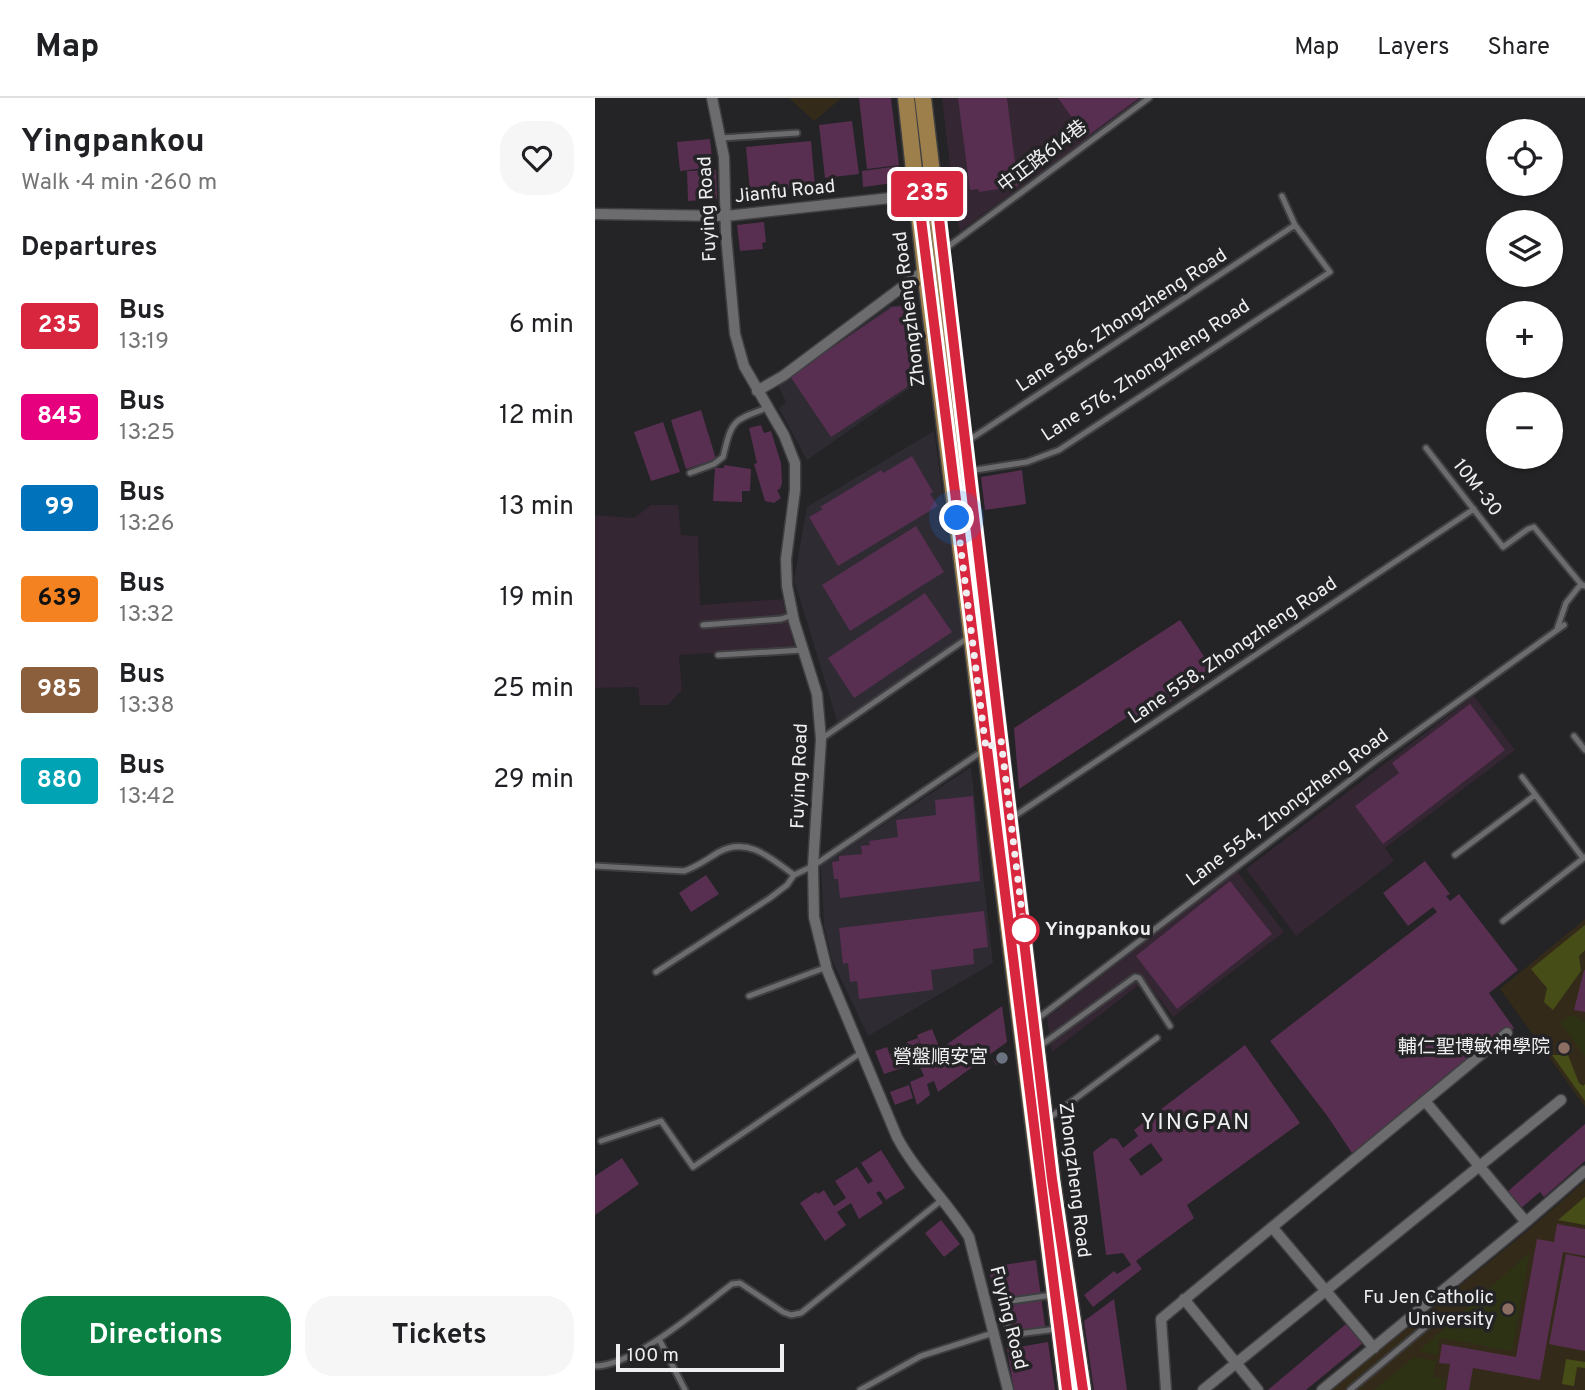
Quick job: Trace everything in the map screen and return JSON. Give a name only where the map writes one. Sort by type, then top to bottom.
[{"type":"main road","name":"Zhongzheng Road","points":[[905,98],[1067,1390]]},
{"type":"main road","name":"Zhongzheng Road","points":[[923,98],[1046,1121],[1083,1390]]},
{"type":"street","name":"Fuying Road","points":[[712,98],[725,158],[726,216],[735,334],[744,366],[784,435],[795,464],[795,490],[786,559],[787,586],[817,694],[821,739],[813,866],[814,917],[827,967],[890,1122],[909,1159],[943,1199],[969,1237],[1008,1390]]},
{"type":"street","name":"Jianfu Road","points":[[595,214],[726,216],[936,193]]},
{"type":"street","points":[[757,391],[783,376],[925,270]]},
{"type":"street","points":[[1166,1390],[1161,1319],[1507,1033]]},
{"type":"street","points":[[1203,1390],[1561,1100]]},
{"type":"street","points":[[1425,1101],[1526,1222]]},
{"type":"street","points":[[1322,1390],[1585,1171]]},
{"type":"street","points":[[1272,1227],[1374,1348]]},
{"type":"street","points":[[1184,1299],[1258,1390]]},
{"type":"lane","name":"中正路614巷","points":[[925,270],[942,251],[1149,98]]},
{"type":"lane","points":[[721,138],[797,133]]},
{"type":"lane","points":[[1282,196],[1295,225]]},
{"type":"lane","name":"Lane 576, Zhongzheng Road","points":[[969,471],[1027,462],[1059,450],[1330,272],[1295,225]]},
{"type":"lane","name":"Lane 586, Zhongzheng Road","points":[[965,440],[972,439],[1295,225]]},
{"type":"lane","points":[[689,473],[714,464],[723,457],[728,433],[735,423],[767,408]]},
{"type":"lane","name":"10M-30","points":[[1426,448],[1503,547],[1534,527],[1583,585]]},
{"type":"lane","name":"Lane 558, Zhongzheng Road","points":[[1010,819],[1473,509]]},
{"type":"lane","name":"Lane 554, Zhongzheng Road","points":[[1034,1021],[1378,759],[1564,625],[1556,630],[1566,603],[1583,585]]},
{"type":"lane","points":[[702,625],[781,619],[793,615]]},
{"type":"lane","points":[[821,739],[971,636]]},
{"type":"lane","points":[[718,655],[803,650]]},
{"type":"lane","points":[[1574,736],[1585,750]]},
{"type":"lane","points":[[656,972],[770,898],[787,885],[794,875],[813,866],[1001,740]]},
{"type":"lane","points":[[1503,921],[1584,858],[1522,777]]},
{"type":"lane","points":[[1455,855],[1535,795]]},
{"type":"lane","points":[[595,866],[684,871],[695,868],[722,850],[747,847],[757,849],[794,875]]},
{"type":"lane","points":[[749,996],[827,967]]},
{"type":"lane","points":[[1037,1048],[1135,977],[1139,978],[1170,1026]]},
{"type":"lane","points":[[1046,1121],[1157,1038]]},
{"type":"lane","points":[[601,1141],[661,1121],[693,1167],[862,1052]]},
{"type":"lane","points":[[595,1366],[605,1366],[659,1339],[732,1284],[740,1283],[783,1312],[791,1315],[801,1313],[943,1199]]},
{"type":"lane","points":[[1055,1295],[1004,1302],[1010,1335],[1060,1329]]},
{"type":"lane","points":[[1350,1390],[1435,1320]]},
{"type":"lane","points":[[860,1390],[921,1356],[993,1333]]},
{"type":"lane","points":[[659,1339],[685,1390]]},
{"type":"shaded area","points":[[789,98],[842,98],[814,121]]},
{"type":"shaded area","points":[[942,98],[1143,98],[960,231],[955,210]]},
{"type":"shaded area","points":[[908,304],[917,383],[807,460],[779,408],[786,402],[778,385],[889,306]]},
{"type":"shaded area","points":[[934,431],[963,638],[838,724],[794,580],[807,507]]},
{"type":"shaded area","points":[[651,505],[678,505],[681,535],[698,536],[700,605],[782,599],[795,648],[679,655],[682,690],[668,705],[640,705],[638,687],[595,688],[595,515],[634,518]]},
{"type":"shaded area","points":[[1474,696],[1515,750],[1385,848],[1394,861],[1296,936],[1246,869]]},
{"type":"shaded area","points":[[971,767],[993,963],[868,1036],[832,960],[824,925],[821,866]]},
{"type":"shaded area","points":[[1237,871],[1284,932],[1173,1017],[1145,980],[1052,1052],[1047,1018]]},
{"type":"shaded area","name":"輔仁聖博敏神學院","points":[[1585,919],[1585,1107],[1500,989]]},
{"type":"shaded area","name":"Fu Jen Catholic University","points":[[1585,1181],[1585,1390],[1331,1390],[1531,1228]]},
{"type":"green space","points":[[1585,925],[1585,950],[1579,956],[1581,971],[1553,1010],[1544,1002],[1547,988],[1531,969]]},
{"type":"green space","points":[[1573,1015],[1585,1022],[1585,1057],[1560,1022]]},
{"type":"green space","points":[[1552,1055],[1568,1055],[1579,1083],[1583,1086],[1585,1084],[1585,1101]]},
{"type":"green space","points":[[1585,1197],[1585,1225],[1558,1220]]},
{"type":"green space","points":[[1530,1252],[1512,1351],[1440,1338],[1437,1355],[1419,1351]]},
{"type":"green space","points":[[1414,1357],[1436,1361],[1433,1377],[1446,1380],[1444,1390],[1374,1390]]},
{"type":"green space","points":[[1566,1359],[1585,1362],[1585,1368],[1577,1367],[1574,1386],[1562,1384]]},
{"type":"building","points":[[859,98],[891,98],[899,165],[867,169]]},
{"type":"building","points":[[958,98],[1007,98],[1018,186],[979,192],[978,189],[970,190]]},
{"type":"building","points":[[1058,98],[1139,98],[1086,137]]},
{"type":"building","points":[[852,121],[859,174],[825,178],[819,125]]},
{"type":"building","points":[[710,139],[713,167],[680,171],[677,142]]},
{"type":"building","points":[[811,141],[815,186],[750,192],[746,147]]},
{"type":"building","points":[[899,166],[901,182],[863,187],[862,171]]},
{"type":"building","points":[[716,170],[717,199],[688,201],[687,171]]},
{"type":"building","points":[[764,222],[766,242],[762,243],[763,249],[740,251],[737,225]]},
{"type":"building","points":[[906,306],[915,382],[831,437],[790,376],[892,307]]},
{"type":"building","points":[[701,410],[716,459],[686,469],[671,420]]},
{"type":"building","points":[[663,422],[680,472],[651,481],[634,432]]},
{"type":"building","points":[[761,425],[764,433],[771,431],[781,463],[782,483],[777,490],[781,498],[774,503],[765,501],[754,464],[757,463],[749,428]]},
{"type":"building","points":[[912,456],[938,506],[838,566],[809,517],[823,509],[820,507],[881,470],[883,473]]},
{"type":"building","points":[[724,465],[751,469],[750,491],[742,491],[742,502],[713,501],[715,468],[724,468]]},
{"type":"building","points":[[1022,470],[1026,504],[985,510],[981,477]]},
{"type":"building","points":[[916,526],[944,572],[850,631],[822,585]]},
{"type":"building","points":[[925,593],[952,632],[854,698],[828,658]]},
{"type":"building","points":[[1180,620],[1215,673],[1134,725],[1129,716],[1019,789],[1014,728]]},
{"type":"building","points":[[1470,704],[1505,750],[1383,844],[1355,806],[1399,773],[1392,763]]},
{"type":"building","points":[[973,796],[980,881],[840,898],[838,879],[834,879],[832,862],[839,861],[839,856],[862,854],[861,846],[870,845],[869,841],[898,837],[896,820],[936,815],[935,800]]},
{"type":"building","points":[[1425,861],[1450,894],[1446,896],[1450,901],[1459,894],[1518,970],[1489,993],[1514,1028],[1352,1153],[1270,1041],[1437,912],[1433,907],[1408,926],[1383,893]]},
{"type":"building","points":[[706,875],[719,894],[691,912],[679,893]]},
{"type":"building","points":[[1230,881],[1272,934],[1177,1009],[1136,956]]},
{"type":"building","points":[[984,911],[988,947],[973,949],[974,964],[931,970],[933,990],[859,999],[857,981],[850,982],[848,963],[843,964],[839,928]]},
{"type":"building","points":[[1585,970],[1585,1012],[1574,1010]]},
{"type":"building","points":[[1002,1006],[1007,1042],[938,1092],[934,1081],[927,1084],[930,1095],[917,1105],[910,1082],[924,1076],[918,1063],[927,1059],[917,1035],[932,1029],[940,1049]]},
{"type":"building","points":[[918,1038],[924,1056],[916,1059],[918,1065],[884,1074],[875,1051],[887,1047],[893,1064],[890,1054],[909,1048],[907,1042]]},
{"type":"building","points":[[1245,1045],[1300,1123],[1187,1205],[1194,1218],[1136,1261],[1142,1269],[1093,1307],[1084,1295],[1114,1271],[1117,1274],[1131,1265],[1123,1253],[1106,1255],[1093,1152],[1111,1138],[1117,1139],[1123,1148],[1138,1136],[1134,1130]],"holes":[[[1151,1143],[1163,1160],[1141,1176],[1129,1159]]]},
{"type":"building","name":"營盤順安宮","points":[[1008,1052],[1010,1056],[996,1065],[993,1060]]},
{"type":"building","points":[[909,1085],[913,1098],[895,1105],[890,1092]]},
{"type":"building","points":[[1585,1124],[1585,1161],[1544,1197],[1540,1192],[1520,1209],[1506,1193]]},
{"type":"building","points":[[881,1150],[905,1188],[886,1200],[880,1191],[876,1193],[883,1203],[859,1219],[851,1203],[837,1212],[846,1225],[825,1241],[800,1203],[824,1190],[834,1206],[846,1198],[835,1181],[857,1167],[868,1184],[873,1181],[861,1163]]},
{"type":"building","points":[[622,1158],[639,1184],[595,1215],[595,1176]]},
{"type":"building","points":[[941,1220],[960,1244],[944,1257],[925,1233]]},
{"type":"building","points":[[1557,1224],[1585,1229],[1585,1256],[1563,1252],[1540,1380],[1473,1368],[1469,1390],[1446,1390],[1450,1364],[1439,1363],[1442,1344],[1516,1357],[1537,1239],[1554,1242]]},
{"type":"building","points":[[1566,1254],[1585,1258],[1585,1351],[1549,1344]]},
{"type":"building","points":[[1036,1260],[1046,1333],[1006,1339],[988,1267]]},
{"type":"building","points":[[1114,1299],[1127,1390],[1094,1390],[1084,1321]]},
{"type":"building","points":[[1346,1324],[1363,1343],[1306,1390],[1268,1390]]},
{"type":"building","points":[[1048,1342],[1055,1390],[1014,1390],[1007,1349]]},
{"type":"bus line","name":"235","points":[[1067,1390],[925,270],[918,195],[936,193],[1052,1179],[1083,1390]]},
{"type":"place","name":"Yingpankou","points":[[1024,930]]},
{"type":"place","name":"輔仁聖博敏神學院","points":[[1564,1048]]},
{"type":"place","name":"營盤順安宮","points":[[1002,1058]]},
{"type":"place","name":"Fu Jen Catholic University","points":[[1508,1309]]},
{"type":"district","name":"YINGPAN","points":[[1196,1123]]},
{"type":"route","points":[[957,518],[986,749],[1001,740],[1024,930]]}]
